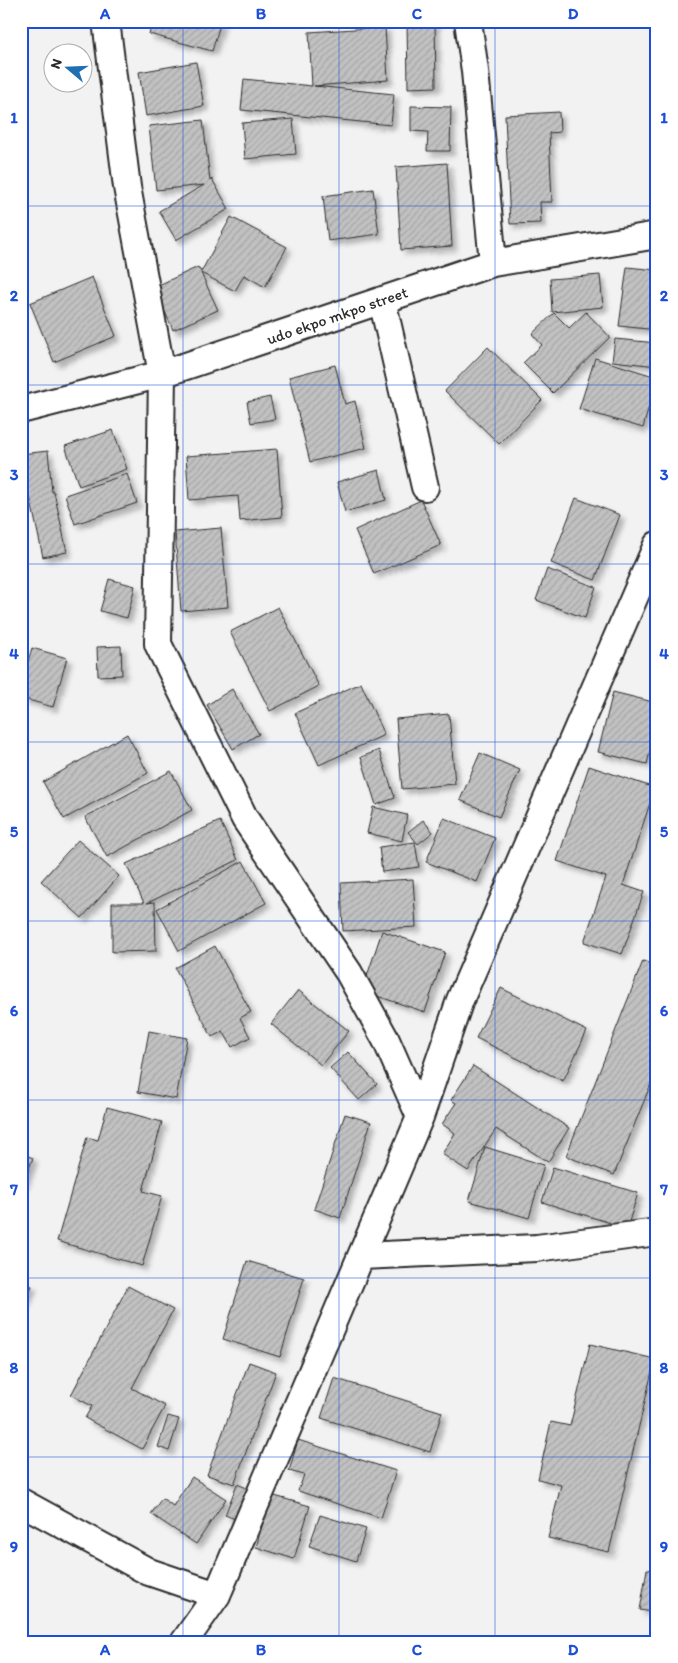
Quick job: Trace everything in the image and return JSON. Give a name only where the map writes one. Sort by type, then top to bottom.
[{"type":"street","points":[[106,21],[127,187],[162,374],[158,644],[245,819],[349,973],[386,1040],[420,1118]]},
{"type":"street","points":[[468,21],[475,71],[493,263]]},
{"type":"street","name":"udo ekpo mkpo street","points":[[21,410],[162,374],[493,263],[657,234]]},
{"type":"street","points":[[382,300],[425,487]]},
{"type":"street","points":[[184,1642],[217,1595],[420,1118],[460,1000],[657,545]]},
{"type":"street","points":[[361,1256],[537,1248],[657,1232]]},
{"type":"street","points":[[21,1502],[149,1572],[217,1595]]},
{"type":"building","points":[[153,21],[221,21],[212,51],[149,34]]},
{"type":"building","points":[[407,21],[435,21],[436,87],[408,88]]},
{"type":"building","points":[[385,27],[388,80],[314,86],[394,94],[391,125],[241,110],[244,79],[312,86],[309,32]]},
{"type":"building","points":[[196,62],[204,106],[146,116],[139,72]]},
{"type":"building","points":[[411,106],[451,107],[450,151],[427,151],[428,132],[411,131]]},
{"type":"building","points":[[559,112],[560,132],[549,133],[552,202],[540,202],[541,223],[510,224],[505,115]]},
{"type":"building","points":[[293,119],[296,154],[245,159],[242,123]]},
{"type":"building","points":[[203,120],[210,181],[212,179],[229,209],[176,240],[159,211],[204,185],[156,190],[149,126]]},
{"type":"building","points":[[447,163],[452,246],[401,250],[396,167]]},
{"type":"building","points":[[373,189],[379,234],[328,241],[323,196]]},
{"type":"building","points":[[231,217],[287,247],[265,287],[244,275],[235,291],[201,273],[218,310],[173,330],[154,287],[198,267],[201,272]]},
{"type":"building","points":[[627,267],[657,270],[657,330],[619,326]]},
{"type":"building","points":[[600,275],[603,307],[552,312],[550,279]]},
{"type":"building","points":[[92,277],[116,336],[54,362],[30,303]]},
{"type":"building","points":[[586,312],[610,337],[553,393],[523,363],[542,345],[532,334],[554,313],[569,328]]},
{"type":"building","points":[[615,339],[657,343],[657,366],[612,361]]},
{"type":"building","points":[[488,347],[542,400],[499,444],[445,391]]},
{"type":"building","points":[[595,358],[657,377],[643,428],[579,409]]},
{"type":"building","points":[[335,365],[345,404],[355,401],[366,448],[310,462],[289,377]]},
{"type":"building","points":[[270,397],[275,419],[251,423],[247,402]]},
{"type":"building","points":[[113,430],[127,469],[79,486],[65,446]]},
{"type":"building","points":[[277,449],[282,517],[240,521],[238,496],[189,500],[186,456]]},
{"type":"building","points":[[48,451],[52,492],[54,492],[67,552],[43,557],[30,497],[21,498],[21,454]]},
{"type":"building","points":[[379,470],[386,500],[345,512],[337,482]]},
{"type":"building","points":[[127,474],[137,503],[75,524],[65,495]]},
{"type":"building","points":[[576,498],[620,515],[595,580],[551,563]]},
{"type":"building","points":[[421,500],[441,545],[374,574],[355,530]]},
{"type":"building","points":[[221,528],[228,607],[181,611],[175,532]]},
{"type":"building","points":[[547,569],[596,587],[585,618],[536,600]]},
{"type":"building","points":[[109,579],[135,586],[127,618],[100,611]]},
{"type":"building","points":[[278,607],[319,686],[270,711],[230,632]]},
{"type":"building","points":[[121,646],[122,675],[98,676],[97,647]]},
{"type":"building","points":[[32,648],[67,658],[53,707],[21,698],[21,684]]},
{"type":"building","points":[[361,683],[384,735],[319,765],[295,713]]},
{"type":"building","points":[[232,689],[259,734],[233,749],[207,705]]},
{"type":"building","points":[[613,692],[657,703],[657,722],[647,764],[598,752]]},
{"type":"building","points":[[449,714],[455,784],[402,789],[396,719]]},
{"type":"building","points":[[127,734],[148,773],[64,819],[43,782]]},
{"type":"building","points":[[379,750],[395,798],[376,805],[361,757]]},
{"type":"building","points":[[480,753],[520,770],[499,817],[460,800]]},
{"type":"building","points":[[589,766],[655,788],[623,885],[644,892],[622,954],[584,942],[606,877],[557,861]]},
{"type":"building","points":[[171,771],[192,810],[107,857],[85,817]]},
{"type":"building","points":[[373,807],[407,815],[402,841],[367,833]]},
{"type":"building","points":[[444,818],[495,838],[477,882],[426,862]]},
{"type":"building","points":[[423,820],[433,832],[418,844],[408,832]]},
{"type":"building","points":[[220,821],[238,860],[147,903],[155,902],[156,951],[112,952],[112,903],[144,903],[126,864]]},
{"type":"building","points":[[78,840],[119,876],[82,918],[41,881]]},
{"type":"building","points":[[415,842],[419,867],[382,872],[379,847]]},
{"type":"building","points":[[243,861],[266,903],[179,951],[157,909]]},
{"type":"building","points":[[413,879],[416,927],[343,931],[341,883]]},
{"type":"building","points":[[382,931],[445,952],[425,1012],[362,991]]},
{"type":"building","points":[[215,946],[251,1012],[240,1018],[250,1037],[232,1047],[223,1031],[212,1037],[175,968]]},
{"type":"building","points":[[643,961],[657,966],[657,1069],[614,1175],[566,1156]]},
{"type":"building","points":[[501,988],[587,1031],[563,1081],[476,1038]]},
{"type":"building","points":[[298,990],[349,1031],[321,1065],[271,1024]]},
{"type":"building","points":[[149,1031],[187,1038],[176,1099],[138,1092]]},
{"type":"building","points":[[348,1052],[377,1084],[359,1100],[330,1068]]},
{"type":"building","points":[[473,1066],[569,1128],[548,1162],[496,1129],[468,1171],[442,1154],[455,1133],[442,1124],[456,1103],[451,1100]]},
{"type":"building","points":[[107,1107],[162,1122],[143,1191],[162,1196],[142,1266],[57,1241],[87,1137],[98,1140]]},
{"type":"building","points":[[345,1114],[371,1122],[340,1218],[314,1209]]},
{"type":"building","points":[[485,1147],[544,1165],[529,1218],[469,1201]]},
{"type":"building","points":[[21,1153],[33,1158],[21,1190]]},
{"type":"building","points":[[553,1167],[638,1193],[627,1228],[542,1202]]},
{"type":"building","points":[[247,1261],[304,1278],[280,1357],[223,1339]]},
{"type":"building","points":[[21,1281],[32,1286],[21,1311]]},
{"type":"building","points":[[128,1286],[173,1310],[132,1388],[165,1406],[142,1449],[85,1418],[92,1406],[71,1395]]},
{"type":"building","points":[[590,1344],[655,1359],[609,1552],[548,1538],[561,1485],[538,1479],[551,1422],[570,1426]]},
{"type":"building","points":[[249,1362],[276,1372],[234,1484],[207,1475]]},
{"type":"building","points":[[334,1378],[442,1412],[430,1452],[321,1418]]},
{"type":"building","points":[[168,1416],[179,1419],[169,1451],[158,1447]]},
{"type":"building","points":[[298,1440],[396,1471],[381,1518],[298,1491],[304,1475],[289,1471]]},
{"type":"building","points":[[192,1477],[226,1499],[196,1544],[151,1514],[162,1498],[173,1506]]},
{"type":"building","points":[[237,1484],[262,1494],[250,1525],[225,1515]]},
{"type":"building","points":[[271,1495],[310,1506],[294,1559],[256,1547]]},
{"type":"building","points":[[320,1515],[366,1529],[356,1561],[309,1546]]},
{"type":"building","points":[[647,1569],[657,1571],[657,1613],[640,1610]]}]
